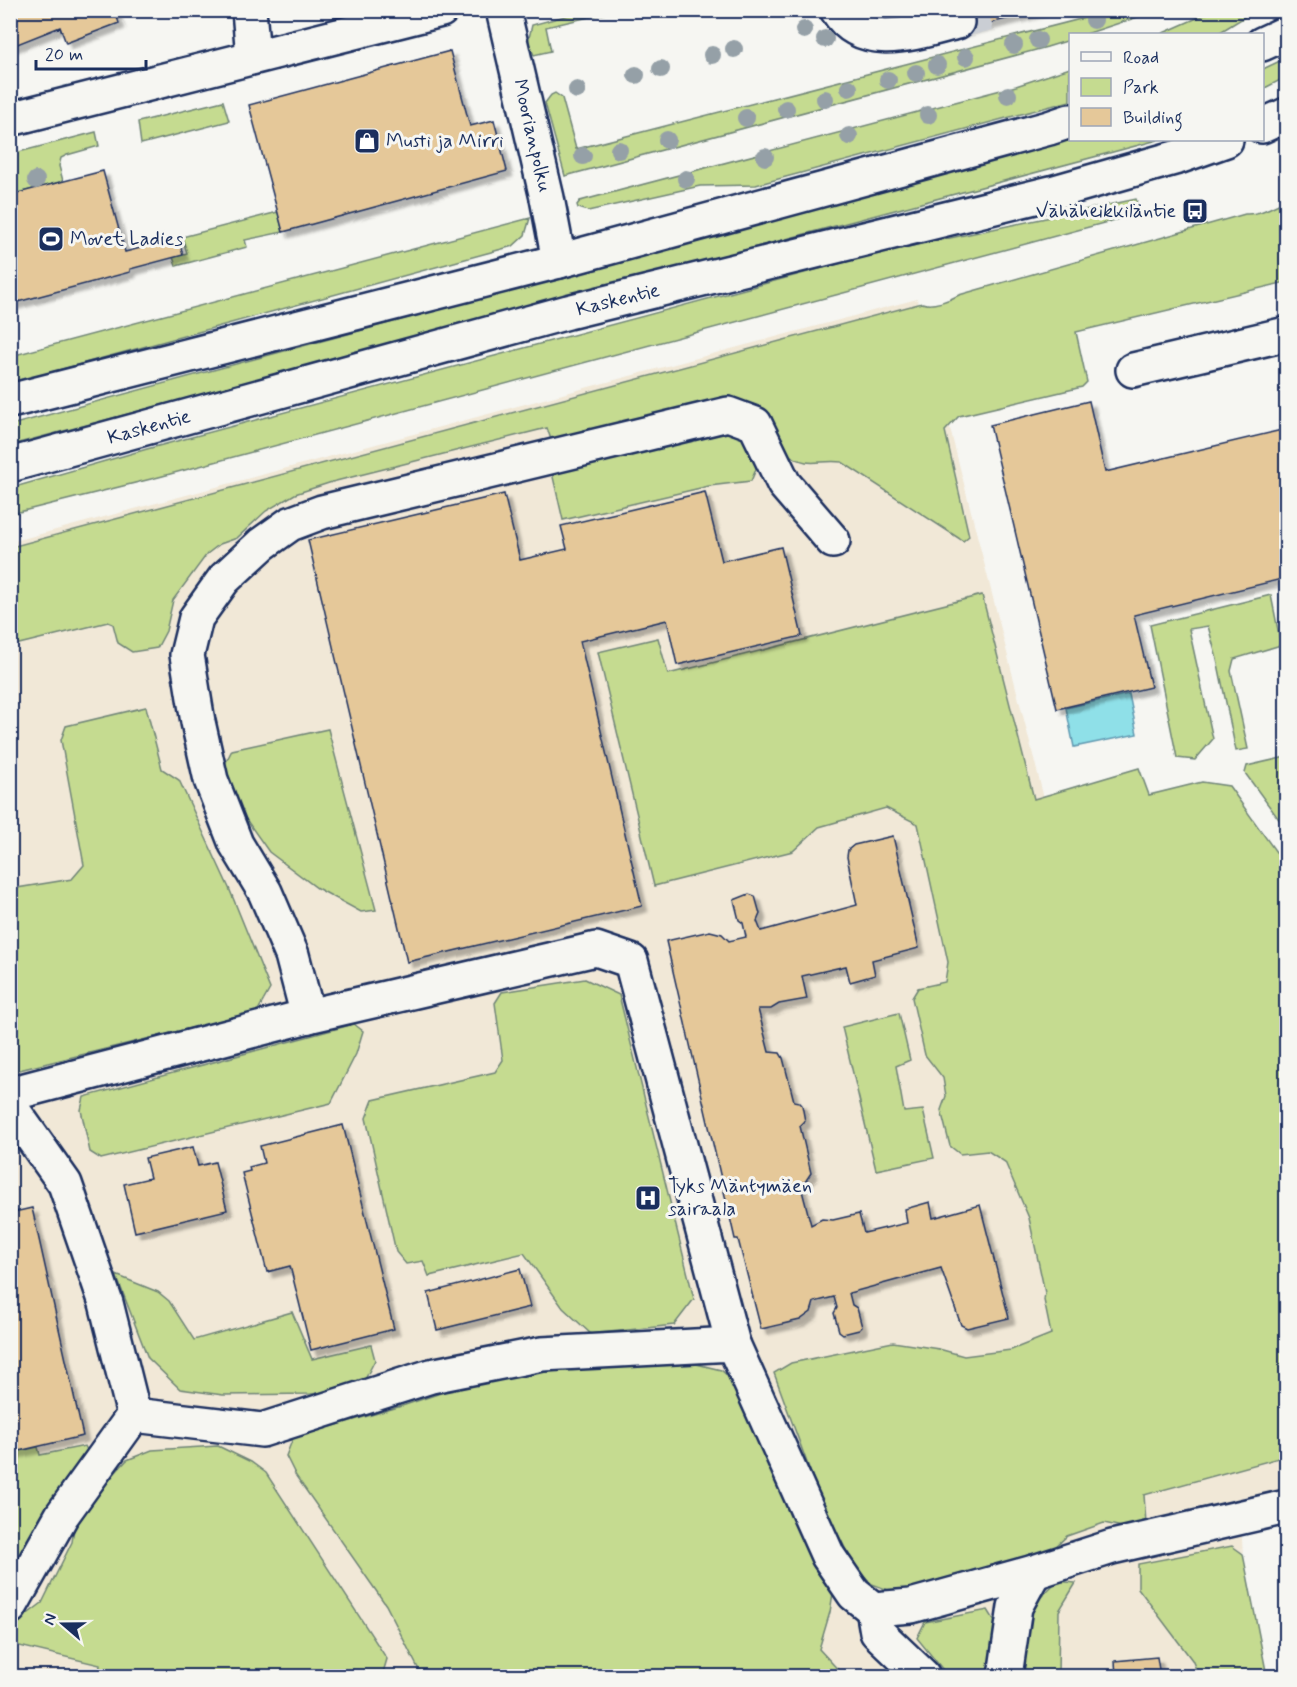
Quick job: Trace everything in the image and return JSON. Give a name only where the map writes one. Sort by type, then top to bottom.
[{"type":"main road","points":[[249,10],[254,57]]},
{"type":"main road","points":[[10,119],[441,10]]},
{"type":"main road","name":"Moorianpolku","points":[[503,10],[547,198],[559,261]]},
{"type":"main road","points":[[837,10],[855,27],[872,34],[889,37],[957,22]]},
{"type":"main road","points":[[1264,44],[1287,33]]},
{"type":"main road","points":[[1264,126],[1287,115]]},
{"type":"main road","points":[[10,401],[559,261],[1069,122]]},
{"type":"main road","name":"Kaskentie","points":[[10,465],[568,312],[1052,193],[1178,157],[1223,141]]},
{"type":"main road","points":[[1133,370],[1287,334]]},
{"type":"main road","points":[[308,1016],[292,955],[265,892],[236,844],[211,780],[198,722],[187,655],[196,618],[224,579],[262,544],[290,524],[322,512],[728,414],[755,424],[784,484],[833,541]]},
{"type":"main road","points":[[10,1094],[308,1016],[596,949],[632,961],[733,1344],[828,1556],[854,1594],[873,1610],[877,1632],[923,1677]]},
{"type":"main road","points":[[10,1106],[65,1184],[106,1303],[134,1414],[62,1515],[10,1607]]},
{"type":"main road","points":[[134,1414],[262,1430],[431,1376],[542,1354],[733,1344]]},
{"type":"main road","points":[[873,1610],[911,1606],[1034,1572],[1112,1547],[1287,1507]]},
{"type":"main road","points":[[1005,1677],[1015,1607],[1034,1572]]},
{"type":"shaded area","name":"Tyks Mäntymäen sairaala","points":[[917,299],[1047,810],[1286,892],[1286,1498],[1240,1510],[1243,1554],[1267,1676],[11,1676],[11,542]]},
{"type":"green space","points":[[587,10],[615,11],[546,27],[551,51],[534,55],[528,42],[532,25]]},
{"type":"green space","points":[[1092,10],[1156,11],[1089,33],[1069,33],[1069,40],[1047,47],[565,176],[545,103],[555,93],[562,98],[576,149],[1088,17]]},
{"type":"green space","points":[[1215,10],[1246,11],[1248,15],[1219,33],[1163,33]]},
{"type":"green space","points":[[1286,58],[1286,77],[1264,88],[1264,69]]},
{"type":"green space","points":[[1069,68],[1069,101],[756,185],[700,186],[588,211],[578,208],[577,205],[580,201],[1016,86]]},
{"type":"green space","points":[[223,101],[229,121],[141,144],[138,122]]},
{"type":"green space","points":[[96,132],[99,146],[61,158],[59,166],[63,181],[11,195],[11,154]]},
{"type":"green space","points":[[1069,139],[1154,141],[11,445],[11,425]]},
{"type":"green space","points":[[1136,199],[1141,213],[159,477],[11,514],[11,488],[147,449],[879,253]]},
{"type":"green space","points":[[1286,201],[1286,282],[1076,332],[1087,382],[1082,387],[959,416],[945,431],[969,536],[963,541],[842,462],[808,462],[788,454],[757,467],[751,481],[709,486],[563,520],[553,477],[554,448],[547,428],[332,482],[295,494],[266,511],[237,538],[220,544],[207,554],[173,600],[166,631],[157,648],[132,652],[118,643],[113,624],[108,622],[11,646],[11,547],[922,303],[941,302],[1245,214],[1261,212]]},
{"type":"green space","points":[[278,212],[283,232],[245,240],[247,247],[176,266],[173,257],[187,253],[182,237]]},
{"type":"green space","points":[[530,218],[525,235],[513,246],[11,383],[11,356]]},
{"type":"green space","points":[[982,595],[1034,799],[1139,768],[1149,795],[1202,782],[1229,786],[1286,866],[1286,1456],[1144,1495],[1146,1523],[1127,1528],[1104,1523],[1067,1536],[1053,1549],[921,1591],[891,1591],[872,1584],[855,1568],[820,1498],[774,1373],[791,1363],[893,1342],[939,1349],[964,1356],[1011,1350],[1051,1334],[1029,1218],[1005,1162],[988,1151],[960,1154],[950,1146],[941,1110],[946,1096],[943,1078],[925,1055],[912,998],[918,988],[945,982],[948,962],[918,824],[886,808],[819,827],[793,851],[654,886],[598,652],[658,638],[668,674]]},
{"type":"green space","points":[[1271,595],[1281,645],[1234,659],[1231,671],[1248,749],[1236,751],[1208,626],[1189,629],[1213,739],[1195,760],[1177,758],[1150,625]]},
{"type":"green space","points":[[146,707],[162,769],[179,780],[229,888],[270,989],[257,1012],[11,1072],[11,889],[72,879],[84,865],[61,740],[66,726]]},
{"type":"green space","points":[[328,729],[376,910],[361,912],[317,888],[269,852],[243,815],[224,766],[232,750]]},
{"type":"green space","points":[[1286,757],[1286,829],[1245,773],[1247,766]]},
{"type":"green space","points":[[585,979],[619,995],[694,1299],[674,1325],[591,1334],[563,1308],[524,1253],[429,1276],[423,1261],[406,1264],[396,1252],[366,1118],[373,1100],[495,1072],[503,1060],[495,1003],[502,992]]},
{"type":"green space","points":[[899,1013],[910,1060],[896,1066],[904,1112],[923,1110],[934,1158],[876,1170],[842,1027]]},
{"type":"green space","points":[[354,1024],[363,1031],[356,1054],[331,1103],[101,1159],[90,1152],[81,1110],[84,1097]]},
{"type":"green space","points":[[116,1275],[158,1292],[169,1301],[194,1340],[292,1312],[312,1359],[371,1345],[375,1360],[360,1389],[311,1394],[223,1395],[180,1389],[148,1358]]},
{"type":"green space","points":[[688,1362],[721,1370],[737,1384],[815,1568],[833,1593],[819,1649],[844,1676],[422,1676],[386,1605],[296,1476],[286,1456],[293,1438],[405,1405],[485,1378],[620,1365]]},
{"type":"green space","points":[[85,1446],[87,1450],[84,1460],[11,1581],[11,1453],[38,1447],[40,1455]]},
{"type":"green space","points":[[218,1446],[251,1462],[266,1473],[387,1659],[382,1676],[99,1676],[100,1665],[11,1644],[11,1634],[21,1619],[42,1603],[72,1542],[76,1515],[127,1460],[152,1450]]},
{"type":"green space","points":[[1232,1546],[1243,1554],[1267,1676],[1199,1676],[1192,1660],[1138,1588],[1138,1564]]},
{"type":"green space","points":[[1057,1581],[1076,1583],[1059,1611],[1058,1676],[1018,1676],[1024,1614]]},
{"type":"green space","points":[[988,1610],[996,1623],[990,1676],[948,1676],[917,1638],[925,1622]]},
{"type":"water","points":[[1129,694],[1137,734],[1074,747],[1066,708]]},
{"type":"building","points":[[10,10],[117,10],[115,11],[119,23],[66,43],[60,27],[10,47]]},
{"type":"building","points":[[940,10],[1042,10],[959,31]]},
{"type":"building","points":[[450,51],[470,126],[494,120],[507,171],[283,232],[249,105]]},
{"type":"building","points":[[103,171],[125,252],[178,238],[183,255],[130,269],[130,272],[10,304],[10,195]]},
{"type":"building","points":[[1089,401],[1105,472],[1286,429],[1286,578],[1134,615],[1151,687],[1057,709],[990,425]]},
{"type":"building","points":[[705,492],[722,561],[781,547],[802,636],[677,665],[667,620],[580,641],[642,906],[407,962],[308,540],[504,494],[520,560],[567,549],[561,526]]},
{"type":"building","points":[[893,836],[919,948],[872,960],[875,975],[850,982],[846,966],[802,976],[807,999],[779,1004],[771,1009],[758,1009],[769,1052],[780,1053],[794,1101],[802,1105],[805,1121],[800,1126],[811,1173],[805,1182],[800,1183],[811,1225],[822,1219],[833,1220],[859,1214],[864,1233],[907,1223],[905,1209],[930,1202],[933,1218],[980,1205],[1009,1318],[967,1328],[961,1325],[941,1268],[849,1293],[852,1305],[857,1308],[862,1327],[859,1330],[843,1334],[839,1331],[834,1313],[837,1308],[834,1297],[814,1302],[811,1312],[800,1320],[761,1329],[738,1239],[735,1239],[666,941],[710,931],[722,934],[729,941],[746,937],[734,900],[749,894],[755,896],[760,914],[757,921],[761,931],[857,905],[847,857],[848,850],[854,845]]},
{"type":"building","points":[[343,1125],[394,1329],[311,1350],[290,1266],[267,1272],[242,1173],[250,1171],[249,1167],[264,1163],[260,1146]]},
{"type":"building","points":[[193,1147],[198,1166],[215,1162],[227,1210],[135,1232],[124,1184],[150,1178],[145,1158]]},
{"type":"building","points":[[32,1208],[83,1436],[10,1453],[10,1213]]},
{"type":"building","points":[[520,1269],[530,1307],[437,1330],[428,1293]]},
{"type":"building","points":[[1157,1657],[1160,1676],[1116,1676],[1115,1661]]},
{"type":"tunnel","points":[[957,22],[1002,10]]},
{"type":"place","name":"Musti ja Mirri","points":[[367,141]]},
{"type":"place","name":"Vähäheikkiläntie","points":[[1195,211]]},
{"type":"place","name":"Movet Ladies","points":[[51,239]]},
{"type":"place","name":"Tyks Mäntymäen sairaala","points":[[648,1198]]}]
